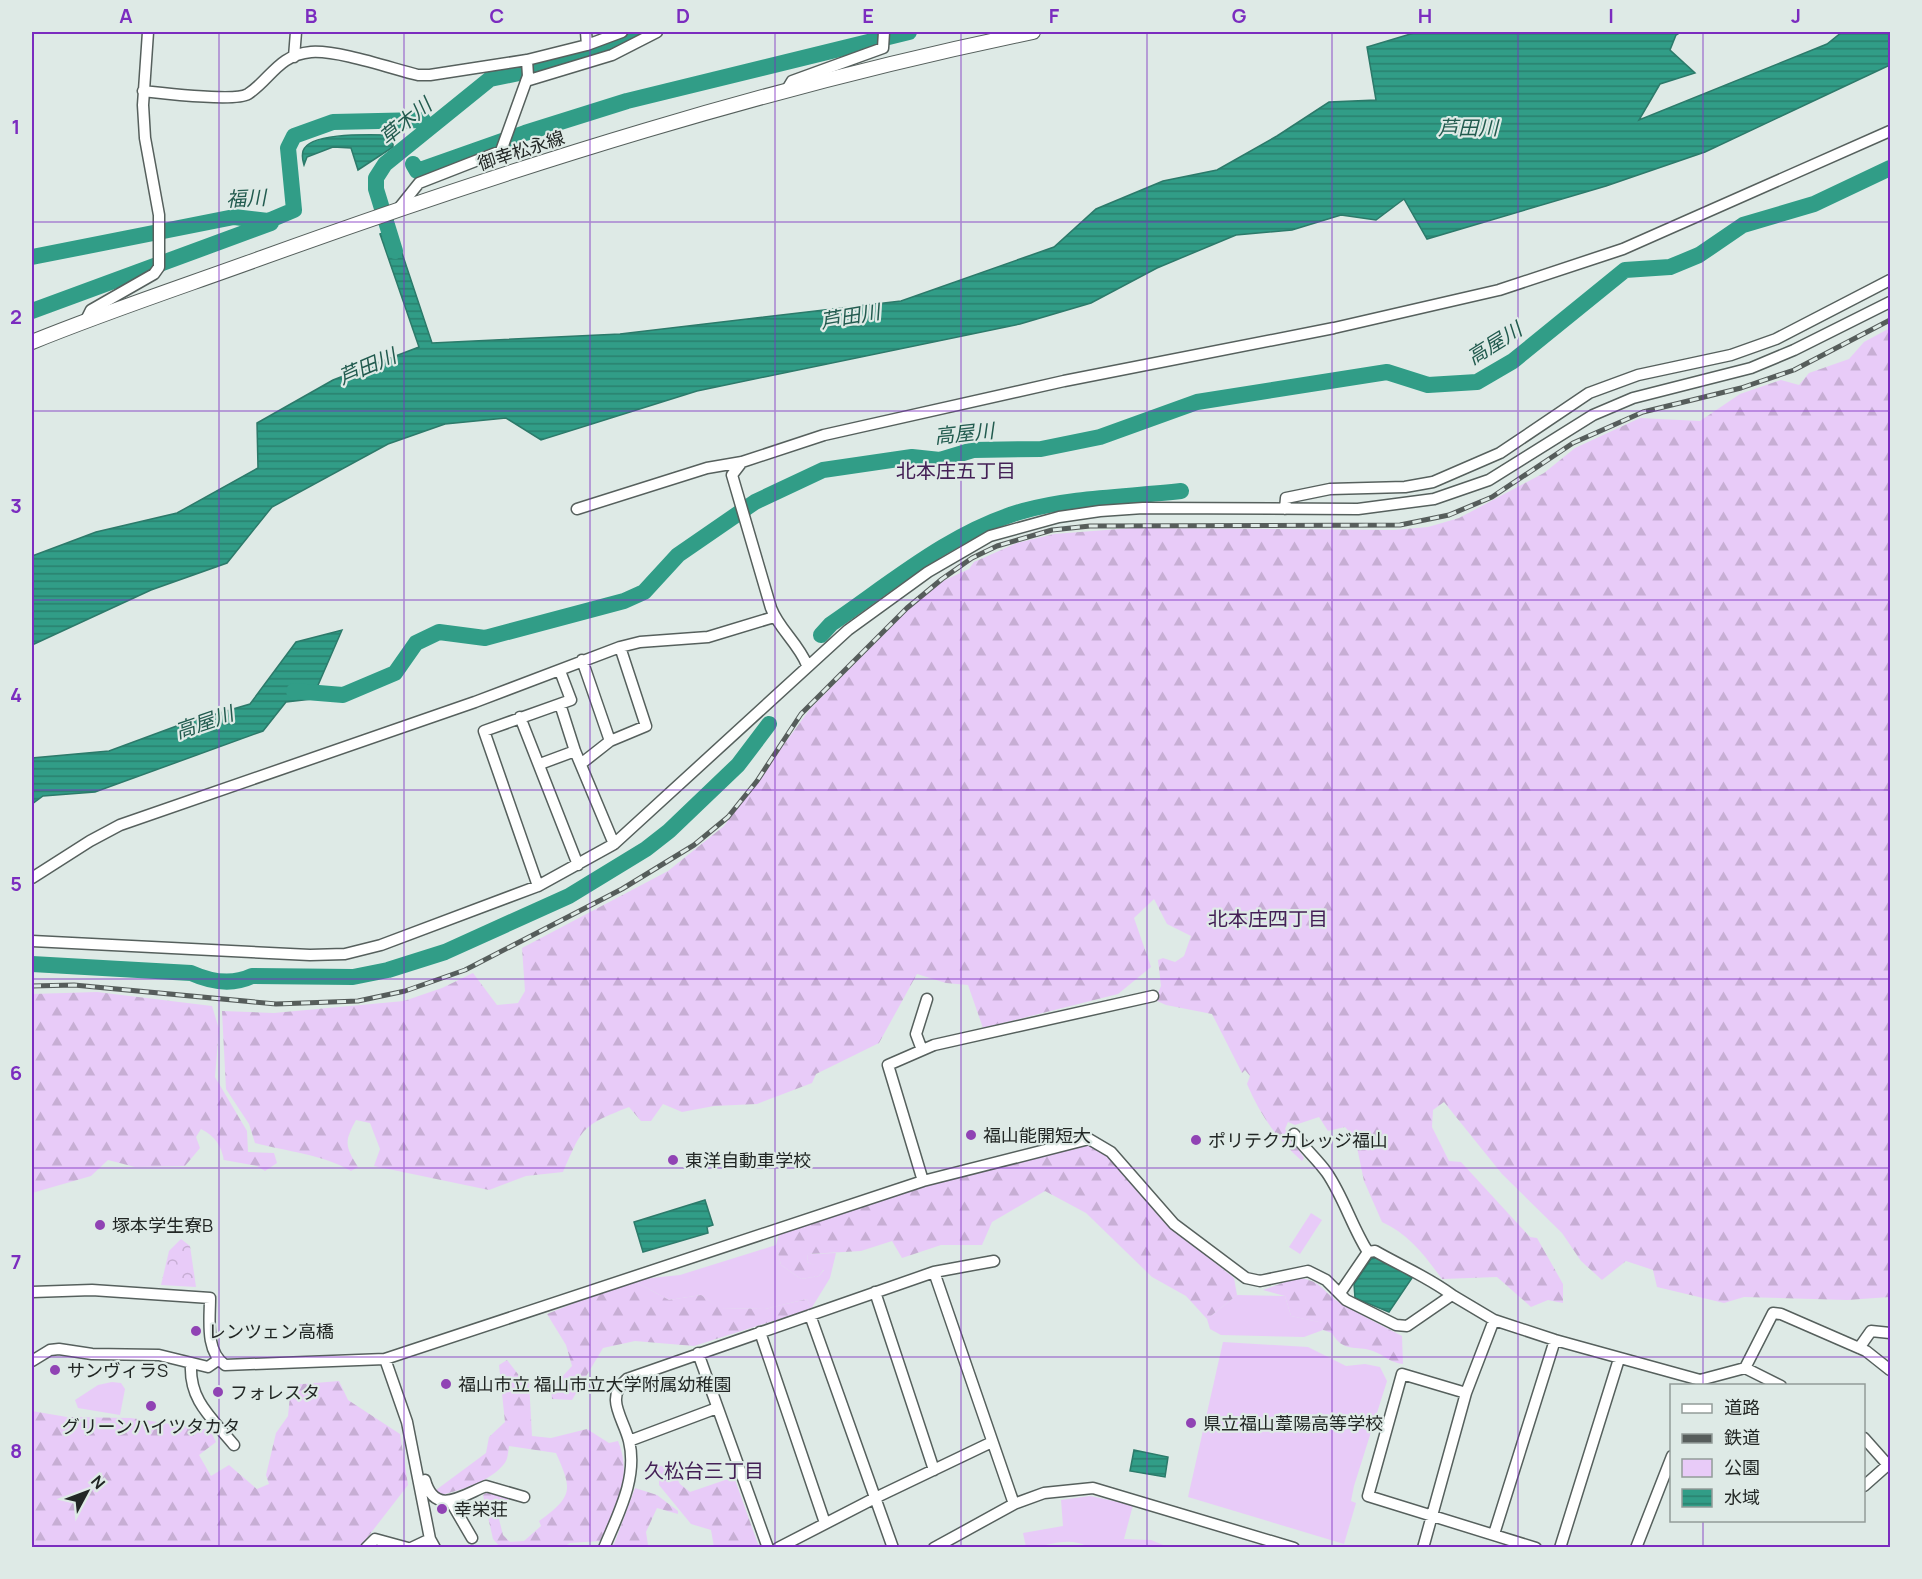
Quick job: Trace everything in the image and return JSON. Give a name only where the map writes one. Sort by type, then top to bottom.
[{"type":"main road","name":"御幸松永線","points":[[32,342],[86,320],[399,208],[672,121],[911,57],[1033,32]]},
{"type":"street","points":[[86,320],[91,310],[154,274],[159,264],[159,215],[145,138],[143,91],[148,32]]},
{"type":"street","points":[[294,57],[296,32]]},
{"type":"street","points":[[586,32],[586,45]]},
{"type":"street","points":[[143,91],[232,98],[246,95],[280,62],[310,52],[330,54],[418,75],[430,75],[527,62],[622,32]]},
{"type":"street","points":[[527,79],[612,55],[648,34]]},
{"type":"street","points":[[786,91],[792,81],[884,48],[884,36]]},
{"type":"street","points":[[399,208],[419,183],[501,151],[527,79],[527,62]]},
{"type":"street","points":[[577,509],[707,468],[742,462],[824,435],[1064,381],[1334,328],[1499,290],[1623,249],[1890,131]]},
{"type":"street","points":[[1285,509],[1286,498],[1330,489],[1405,487],[1433,482],[1500,453],[1589,393],[1638,375],[1731,356],[1776,339],[1890,280]]},
{"type":"street","points":[[32,941],[310,955],[345,954],[381,945],[538,886],[614,844],[807,665],[848,630],[928,572],[990,536],[1050,519],[1100,511],[1143,508],[1358,508],[1408,504],[1459,491],[1517,465],[1593,415],[1633,398],[1751,368],[1794,350],[1890,302]]},
{"type":"street","points":[[742,462],[732,475],[772,612],[802,653],[807,665]]},
{"type":"street","points":[[32,878],[120,825],[560,671],[582,660],[620,647],[640,642],[708,637],[772,612]]},
{"type":"street","points":[[582,763],[610,741],[646,726],[620,647]]},
{"type":"street","points":[[582,660],[610,741]]},
{"type":"street","points":[[538,886],[484,731],[571,700],[560,671]]},
{"type":"street","points":[[560,704],[575,751],[582,763],[614,844]]},
{"type":"street","points":[[520,717],[578,865]]},
{"type":"street","points":[[540,764],[575,751]]},
{"type":"street","points":[[923,1181],[888,1065],[934,1045],[1152,996]]},
{"type":"street","points":[[922,1050],[916,1035],[927,999]]},
{"type":"street","points":[[1294,1134],[1326,1171],[1368,1252]]},
{"type":"street","points":[[32,1292],[102,1290],[210,1298],[210,1332],[218,1360],[225,1365],[385,1359],[923,1181],[1089,1139],[1111,1152],[1174,1224],[1246,1278],[1260,1281],[1308,1271],[1326,1281],[1346,1300],[1396,1325],[1407,1326],[1452,1295]]},
{"type":"street","points":[[1340,1293],[1368,1252],[1375,1251],[1431,1280],[1494,1320],[1699,1383],[1745,1368],[1777,1384]]},
{"type":"street","points":[[604,1548],[630,1478],[629,1441],[614,1397],[617,1387],[627,1379],[934,1272],[994,1261]]},
{"type":"street","points":[[934,1272],[1014,1504]]},
{"type":"street","points":[[875,1292],[934,1470]]},
{"type":"street","points":[[1745,1368],[1773,1313],[1781,1314],[1859,1348],[1890,1370]]},
{"type":"street","points":[[810,1315],[893,1548]]},
{"type":"street","points":[[1423,1548],[1466,1393],[1494,1320]]},
{"type":"street","points":[[1859,1348],[1871,1331],[1890,1333]]},
{"type":"street","points":[[760,1332],[825,1523]]},
{"type":"street","points":[[1494,1534],[1555,1340]]},
{"type":"street","points":[[32,1361],[50,1350],[59,1349],[92,1354],[159,1355],[208,1367],[218,1360]]},
{"type":"street","points":[[698,1353],[768,1548]]},
{"type":"street","points":[[366,1548],[375,1539],[409,1548],[433,1543],[407,1422],[385,1359]]},
{"type":"street","points":[[1560,1548],[1618,1359]]},
{"type":"street","points":[[190,1364],[190,1383],[196,1400],[234,1445]]},
{"type":"street","points":[[1466,1393],[1402,1374],[1368,1496],[1536,1548]]},
{"type":"street","points":[[629,1441],[717,1408]]},
{"type":"street","points":[[1865,1440],[1889,1464],[1865,1484]]},
{"type":"street","points":[[778,1548],[992,1442]]},
{"type":"street","points":[[1636,1548],[1670,1459]]},
{"type":"street","points":[[416,1468],[422,1468],[428,1491],[435,1499],[451,1502],[486,1486],[524,1497]]},
{"type":"street","points":[[934,1548],[1014,1504],[1044,1493],[1093,1488],[1294,1548]]},
{"type":"street","points":[[451,1502],[472,1538]]},
{"type":"green space","points":[[1890,328],[1890,1297],[1847,1300],[1744,1297],[1724,1303],[1657,1287],[1653,1270],[1626,1261],[1602,1280],[1581,1261],[1562,1233],[1502,1174],[1444,1102],[1433,1110],[1432,1127],[1449,1161],[1461,1162],[1530,1237],[1537,1238],[1563,1284],[1563,1303],[1548,1300],[1531,1307],[1497,1277],[1442,1279],[1408,1239],[1382,1222],[1364,1181],[1355,1138],[1345,1127],[1328,1131],[1319,1117],[1295,1125],[1288,1122],[1285,1129],[1304,1158],[1302,1161],[1277,1135],[1264,1116],[1247,1084],[1250,1076],[1245,1070],[1242,1073],[1212,1014],[1166,1005],[1155,1000],[1161,986],[1158,960],[1163,958],[1175,962],[1184,956],[1191,936],[1167,924],[1154,899],[1134,918],[1151,967],[1118,994],[983,1028],[968,985],[946,983],[917,974],[879,1043],[816,1074],[812,1083],[757,1104],[714,1106],[682,1112],[663,1104],[651,1121],[641,1121],[629,1107],[592,1124],[580,1137],[563,1172],[526,1176],[489,1190],[374,1166],[380,1149],[370,1123],[356,1120],[349,1134],[348,1149],[358,1167],[351,1171],[317,1157],[255,1143],[249,1124],[226,1089],[222,1011],[274,1013],[404,1001],[442,988],[473,973],[497,1005],[518,1003],[525,991],[522,948],[668,871],[724,826],[810,709],[910,608],[943,581],[969,569],[974,562],[1017,543],[1054,534],[1132,528],[1394,530],[1428,527],[1459,518],[1544,473],[1575,448],[1640,418],[1700,421],[1740,394],[1781,380],[1799,385],[1809,373],[1849,359],[1864,342]]},
{"type":"green space","points":[[97,992],[212,1006],[219,1029],[215,1077],[247,1131],[248,1152],[274,1153],[277,1163],[265,1171],[257,1166],[224,1160],[217,1142],[201,1129],[196,1137],[200,1148],[185,1166],[135,1167],[108,1160],[91,1176],[32,1193],[32,994]]},
{"type":"green space","points":[[1087,1142],[1110,1155],[1172,1228],[1234,1278],[1237,1295],[1207,1319],[1186,1296],[1152,1277],[1086,1213],[1045,1191],[992,1222],[982,1245],[941,1245],[902,1258],[892,1241],[861,1251],[808,1254],[807,1262],[824,1269],[819,1276],[801,1279],[781,1265],[776,1245],[779,1234],[923,1184]]},
{"type":"green space","points":[[1311,1213],[1322,1220],[1300,1254],[1289,1247]]},
{"type":"green space","points":[[181,1239],[190,1246],[196,1287],[161,1285],[169,1251]]},
{"type":"green space","points":[[776,1245],[781,1265],[801,1279],[819,1276],[824,1270],[807,1262],[808,1254],[836,1253],[830,1278],[811,1309],[807,1299],[765,1309],[720,1308],[701,1295],[669,1300],[632,1280],[680,1275]]},
{"type":"green space","points":[[1296,1278],[1316,1283],[1339,1302],[1402,1336],[1403,1364],[1367,1349],[1345,1346],[1332,1333],[1323,1330],[1323,1323],[1291,1316],[1285,1296],[1263,1290]]},
{"type":"green space","points":[[632,1280],[669,1300],[701,1295],[721,1308],[765,1309],[807,1299],[811,1309],[694,1346],[635,1341],[603,1348],[572,1400],[552,1399],[551,1389],[572,1366],[566,1345],[547,1314]]},
{"type":"green space","points":[[1237,1295],[1285,1296],[1291,1316],[1324,1323],[1323,1330],[1304,1337],[1221,1335],[1210,1329],[1207,1319]]},
{"type":"green space","points":[[1223,1342],[1308,1347],[1346,1366],[1365,1364],[1380,1367],[1387,1381],[1354,1486],[1351,1501],[1356,1503],[1344,1544],[1188,1497]]},
{"type":"green space","points":[[507,1360],[521,1378],[529,1382],[532,1436],[551,1438],[587,1429],[609,1443],[618,1441],[624,1467],[621,1492],[600,1541],[570,1543],[564,1547],[501,1548],[493,1539],[483,1495],[492,1489],[511,1495],[498,1515],[503,1535],[510,1542],[524,1541],[541,1526],[539,1521],[559,1505],[567,1491],[565,1475],[556,1453],[509,1446],[505,1462],[491,1475],[475,1484],[449,1493],[441,1495],[436,1490],[486,1453],[489,1437],[505,1422],[499,1365]]},
{"type":"green space","points":[[339,1381],[348,1400],[400,1434],[408,1485],[360,1547],[32,1547],[32,1411],[67,1417],[131,1418],[210,1430],[216,1442],[199,1455],[211,1476],[229,1465],[257,1489],[269,1484],[266,1475],[276,1433],[288,1416],[291,1385]]},
{"type":"green space","points":[[121,1383],[125,1389],[120,1415],[78,1408],[75,1400],[98,1385]]},
{"type":"green space","points":[[653,1464],[672,1469],[680,1484],[690,1492],[734,1477],[759,1547],[714,1547],[711,1530],[691,1524],[659,1485],[659,1474]]},
{"type":"green space","points":[[635,1488],[657,1495],[678,1511],[678,1514],[657,1508],[646,1532],[648,1545],[671,1547],[613,1547]]},
{"type":"green space","points":[[1090,1496],[1133,1505],[1124,1539],[1151,1540],[1168,1547],[1089,1547],[1065,1542],[1026,1547],[1023,1533],[1063,1526],[1061,1500]]},
{"type":"water","name":"芦田川","points":[[1417,32],[1681,32],[1676,35],[1670,50],[1695,73],[1660,84],[1639,120],[1827,44],[1842,32],[1890,32],[1890,65],[1705,152],[1606,186],[1427,239],[1404,199],[1376,220],[1341,215],[1292,230],[1236,235],[1157,268],[1091,303],[1020,324],[697,391],[541,440],[506,418],[445,424],[388,444],[272,507],[227,563],[151,590],[32,645],[32,556],[96,532],[177,513],[258,468],[257,423],[333,380],[419,347],[380,234],[394,229],[432,343],[620,334],[901,301],[1054,247],[1096,209],[1163,181],[1217,170],[1277,136],[1329,102],[1376,100],[1367,47]]},
{"type":"water","points":[[359,135],[393,135],[393,147],[358,170],[351,148],[333,147],[307,157],[304,165],[303,151],[317,140]]},
{"type":"water","points":[[342,630],[312,699],[286,702],[263,731],[95,792],[43,796],[32,804],[32,758],[109,751],[182,724],[250,704],[296,642]]},
{"type":"water","points":[[705,1200],[713,1225],[707,1227],[708,1233],[643,1252],[634,1222]]},
{"type":"water","points":[[1382,1257],[1412,1278],[1389,1312],[1355,1298],[1354,1284],[1371,1259]]},
{"type":"water","points":[[1134,1450],[1168,1457],[1165,1477],[1130,1471]]},
{"type":"waterway","name":"草木川","points":[[395,251],[376,189],[376,178],[385,164],[490,79],[562,64],[624,41],[640,32]]},
{"type":"waterway","points":[[413,164],[417,171],[525,133],[627,101],[909,32]]},
{"type":"waterway","name":"草木川","points":[[32,257],[234,217],[268,221],[294,210],[288,148],[294,136],[333,122],[423,120]]},
{"type":"waterway","name":"高屋川","points":[[294,691],[343,695],[395,673],[416,643],[439,632],[485,638],[624,601],[644,592],[678,555],[755,502],[823,470],[912,457],[940,460],[973,450],[1041,449],[1100,437],[1197,402],[1387,372],[1428,385],[1477,382],[1513,361],[1625,270],[1670,267],[1699,255],[1743,225],[1814,204],[1890,168]]},
{"type":"waterway","name":"草木川","points":[[32,311],[271,223]]},
{"type":"waterway","points":[[821,635],[831,624],[923,560],[971,531],[997,520],[1023,511],[1061,503],[1181,491]]},
{"type":"waterway","points":[[32,964],[191,973],[206,979],[237,981],[252,976],[353,977],[388,970],[445,952],[569,896],[646,849],[669,831],[738,765],[769,724]]},
{"type":"railway","points":[[32,986],[74,985],[276,1004],[358,1001],[405,991],[465,970],[622,889],[694,845],[728,817],[757,781],[801,714],[907,608],[972,558],[997,546],[1052,530],[1090,526],[1400,525],[1449,515],[1492,497],[1573,443],[1643,412],[1741,388],[1794,370],[1890,320]]},
{"type":"place","name":"福山能開短大","points":[[971,1135]]},
{"type":"place","name":"ポリテクカレッジ福山","points":[[1196,1140]]},
{"type":"place","name":"東洋自動車学校","points":[[673,1160]]},
{"type":"place","name":"塚本学生寮B","points":[[100,1225]]},
{"type":"place","name":"レンツェン高橋","points":[[196,1331]]},
{"type":"place","name":"サンヴィラS","points":[[55,1370]]},
{"type":"place","name":"福山市立 福山市立大学附属幼稚園","points":[[446,1384]]},
{"type":"place","name":"フォレスタ","points":[[218,1392]]},
{"type":"place","name":"グリーンハイツタカタ","points":[[151,1406]]},
{"type":"place","name":"県立福山葦陽高等学校","points":[[1191,1423]]},
{"type":"place","name":"幸栄荘","points":[[442,1509]]},
{"type":"district","name":"北本庄五丁目","points":[[956,470]]},
{"type":"district","name":"北本庄四丁目","points":[[1268,918]]},
{"type":"district","name":"久松台三丁目","points":[[704,1470]]},
{"type":"water label","name":"福川","points":[[246,198]]}]
